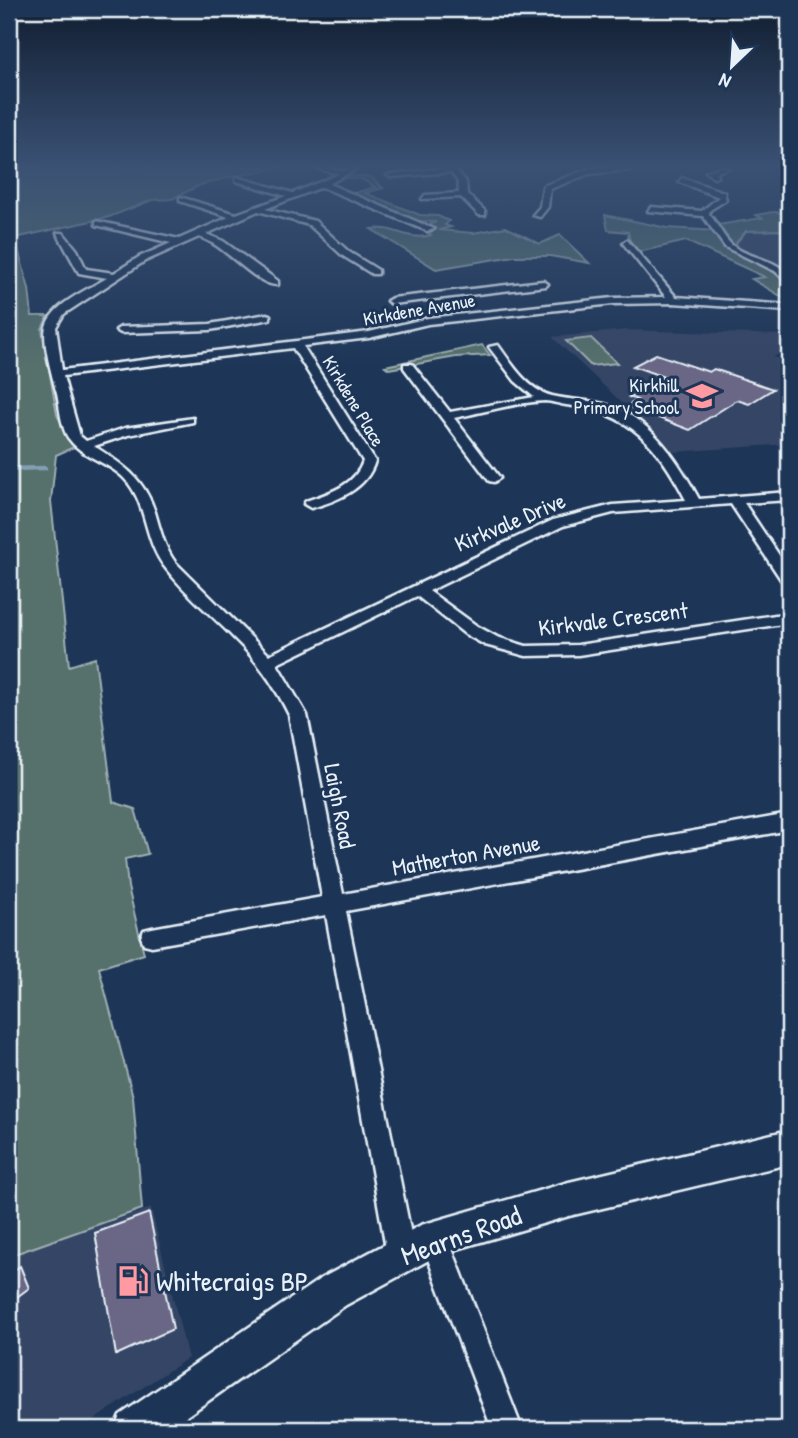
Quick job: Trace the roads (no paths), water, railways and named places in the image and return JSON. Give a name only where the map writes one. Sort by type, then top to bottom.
[{"type":"street","points":[[151,234],[179,242]]},
{"type":"street","points":[[198,234],[221,241],[257,277],[275,283]]},
{"type":"street","name":"Laigh Road","points":[[198,234],[114,276],[53,319],[51,327],[57,374],[69,430],[83,446],[130,476],[139,488],[161,554],[268,662],[285,684],[298,715],[401,1254]]},
{"type":"street","points":[[323,234],[334,245],[376,269]]},
{"type":"street","points":[[720,234],[731,249],[779,268],[789,281]]},
{"type":"street","points":[[74,236],[61,236],[73,250],[82,271],[114,276]]},
{"type":"street","points":[[626,245],[673,300]]},
{"type":"street","points":[[392,300],[407,301],[543,283]]},
{"type":"street","points":[[557,297],[565,306]]},
{"type":"street","name":"Kirkdene Avenue","points":[[57,374],[215,341],[297,345],[369,335],[428,321],[629,300],[673,300],[789,308]]},
{"type":"street","points":[[121,330],[215,341],[267,317]]},
{"type":"street","name":"Kirkdene Place","points":[[297,345],[369,461],[368,472],[331,502],[311,504]]},
{"type":"street","points":[[494,347],[528,387],[545,398]]},
{"type":"street","points":[[408,366],[494,478]]},
{"type":"street","points":[[448,416],[545,398],[609,408],[631,420],[662,450],[695,503]]},
{"type":"street","points":[[83,446],[170,420],[189,420]]},
{"type":"street","name":"Kirkvale Drive","points":[[268,662],[558,523],[613,509],[789,496]]},
{"type":"street","points":[[735,500],[789,581]]},
{"type":"street","name":"Kirkvale Crescent","points":[[417,589],[491,642],[526,652],[578,650],[789,618]]},
{"type":"street","name":"Matherton Avenue","points":[[152,937],[789,822]]},
{"type":"street","name":"Mearns Road","points":[[134,1429],[333,1292],[434,1238],[569,1199],[789,1147]]},
{"type":"street","points":[[434,1238],[508,1429]]},
{"type":"waterway","points":[[9,469],[45,468]]},
{"type":"place","name":"Kirkhill Primary School","points":[[702,396]]},
{"type":"place","name":"Whitecraigs BP","points":[[133,1281]]}]
